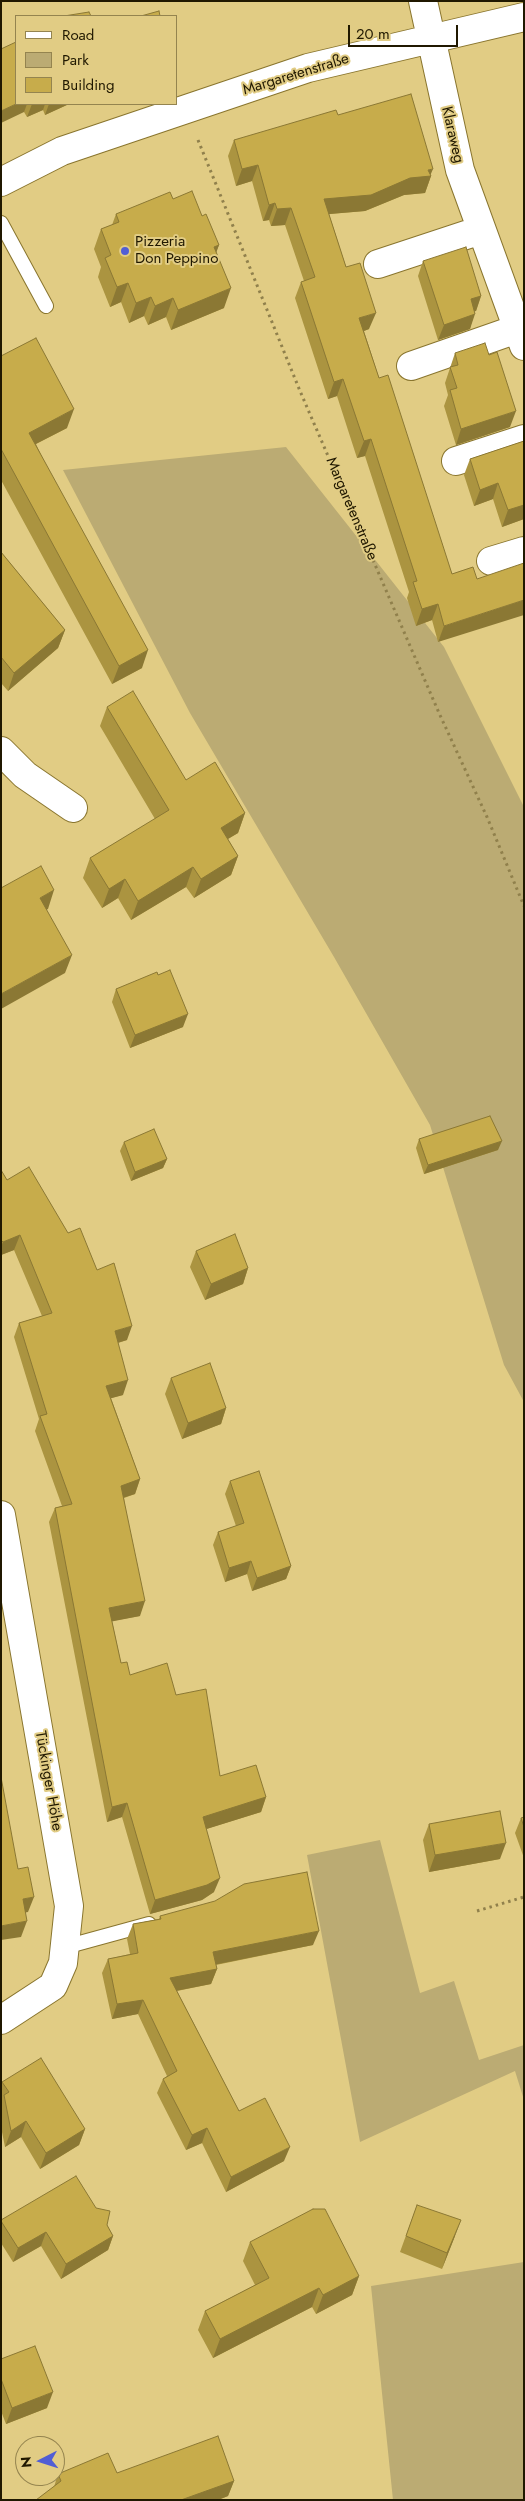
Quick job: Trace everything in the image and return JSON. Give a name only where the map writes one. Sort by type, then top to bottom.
[{"type":"street","name":"Klaraweg","points":[[411,366],[521,338],[460,170],[423,1]]},
{"type":"street","name":"Margaretenstraße","points":[[1,182],[62,151],[308,68],[524,17]]},
{"type":"street","points":[[378,264],[481,230]]},
{"type":"street","points":[[456,461],[524,439]]},
{"type":"street","points":[[491,561],[524,551]]},
{"type":"street","points":[[1,751],[25,775],[73,808]]},
{"type":"street","name":"Tückinger Höhe","points":[[1,1515],[70,1906],[63,1963],[53,1986],[1,2020]]},
{"type":"lane","points":[[1,224],[46,306]]},
{"type":"lane","points":[[65,1947],[158,1921]]},
{"type":"path","name":"Margaretenstraße","points":[[186,109],[300,391],[439,713],[487,817],[524,906]]},
{"type":"path","points":[[477,1912],[524,1898]]},
{"type":"green space","points":[[286,447],[444,647],[524,807],[524,1402],[504,1365],[430,1125],[334,957],[190,713],[63,470]]},
{"type":"green space","points":[[380,1840],[420,1993],[454,1981],[479,2060],[524,2045],[524,2100],[515,2071],[360,2142],[307,1855]]},
{"type":"green space","points":[[524,2262],[524,2500],[393,2500],[371,2286]]},
{"type":"building","points":[[159,11],[160,15],[145,15]]},
{"type":"building","points":[[89,12],[90,15],[70,15]]},
{"type":"building","points":[[15,42],[15,104],[1,111],[1,49]]},
{"type":"building","points":[[411,94],[433,169],[428,170],[431,176],[410,178],[371,195],[324,199],[346,267],[360,263],[376,313],[359,318],[379,378],[388,375],[452,574],[473,567],[477,579],[524,563],[524,600],[444,626],[438,604],[422,609],[413,582],[417,581],[371,439],[364,441],[343,379],[334,382],[301,282],[315,277],[291,208],[277,209],[275,203],[269,205],[258,165],[242,169],[234,140],[336,110],[338,115]]},
{"type":"building","points":[[192,191],[202,216],[206,214],[219,245],[214,247],[231,288],[178,310],[173,298],[155,306],[151,297],[136,303],[128,283],[117,287],[105,258],[111,255],[101,229],[119,222],[116,214],[170,192],[173,199]]},
{"type":"building","points":[[466,247],[481,296],[471,299],[475,314],[444,325],[423,261]]},
{"type":"building","points":[[36,338],[74,409],[29,433],[148,650],[119,666],[1,449],[1,356]]},
{"type":"building","points":[[485,343],[489,355],[497,352],[516,411],[461,429],[450,390],[457,388],[450,367],[458,365],[455,353]]},
{"type":"building","points":[[524,441],[524,505],[508,510],[498,483],[480,490],[470,459]]},
{"type":"building","points":[[1,552],[65,630],[14,673],[1,657]]},
{"type":"building","points":[[133,691],[186,780],[215,762],[245,813],[221,828],[238,856],[201,879],[193,867],[138,901],[125,879],[109,889],[90,858],[169,810],[107,707]]},
{"type":"building","points":[[41,866],[54,890],[40,898],[72,955],[1,994],[1,888]]},
{"type":"building","points":[[170,970],[188,1014],[135,1035],[116,989],[157,972],[158,975]]},
{"type":"building","points":[[490,1116],[502,1141],[428,1165],[419,1139]]},
{"type":"building","points":[[154,1129],[167,1159],[135,1172],[124,1142]]},
{"type":"building","points":[[29,1167],[68,1233],[80,1228],[97,1270],[114,1263],[132,1326],[115,1331],[128,1380],[106,1386],[140,1479],[121,1486],[145,1601],[109,1608],[121,1663],[127,1662],[130,1675],[167,1663],[176,1695],[206,1689],[220,1776],[256,1765],[266,1797],[203,1817],[220,1878],[207,1885],[155,1900],[127,1803],[112,1807],[55,1508],[72,1504],[40,1416],[47,1414],[19,1323],[52,1313],[20,1235],[3,1242],[1,1240],[1,1170],[7,1180]]},
{"type":"building","points":[[235,1234],[248,1268],[211,1284],[196,1251]]},
{"type":"building","points":[[210,1363],[226,1408],[188,1423],[171,1378]]},
{"type":"building","points":[[259,1471],[291,1566],[257,1578],[251,1561],[229,1568],[218,1532],[244,1523],[230,1481]]},
{"type":"building","points":[[1,1777],[18,1869],[28,1867],[34,1897],[23,1899],[27,1921],[1,1926]]},
{"type":"building","points":[[500,1811],[506,1843],[435,1855],[429,1824]]},
{"type":"building","points":[[307,1872],[319,1931],[213,1952],[217,1969],[170,1978],[239,2111],[265,2098],[290,2147],[231,2177],[207,2128],[192,2135],[163,2079],[177,2071],[143,2000],[117,2004],[108,1959],[138,1953],[133,1924],[161,1919],[160,1916],[215,1901],[244,1884]]},
{"type":"building","points":[[41,2058],[85,2129],[46,2153],[26,2121],[11,2131],[4,2095],[9,2092],[2,2082]]},
{"type":"building","points":[[76,2176],[96,2208],[110,2211],[107,2225],[113,2236],[66,2264],[46,2232],[18,2248],[1,2220]]},
{"type":"building","points":[[417,2205],[461,2220],[447,2253],[406,2236]]},
{"type":"building","points":[[313,2209],[325,2209],[359,2276],[323,2295],[319,2288],[220,2339],[205,2311],[269,2278],[250,2242]]},
{"type":"building","points":[[35,2346],[53,2392],[12,2408],[1,2379],[1,2359]]},
{"type":"building","points":[[218,2436],[234,2481],[181,2500],[36,2500],[54,2486],[65,2486],[65,2471],[108,2453],[117,2473]]},
{"type":"place","name":"Pizzeria Don Peppino","points":[[125,251]]}]
